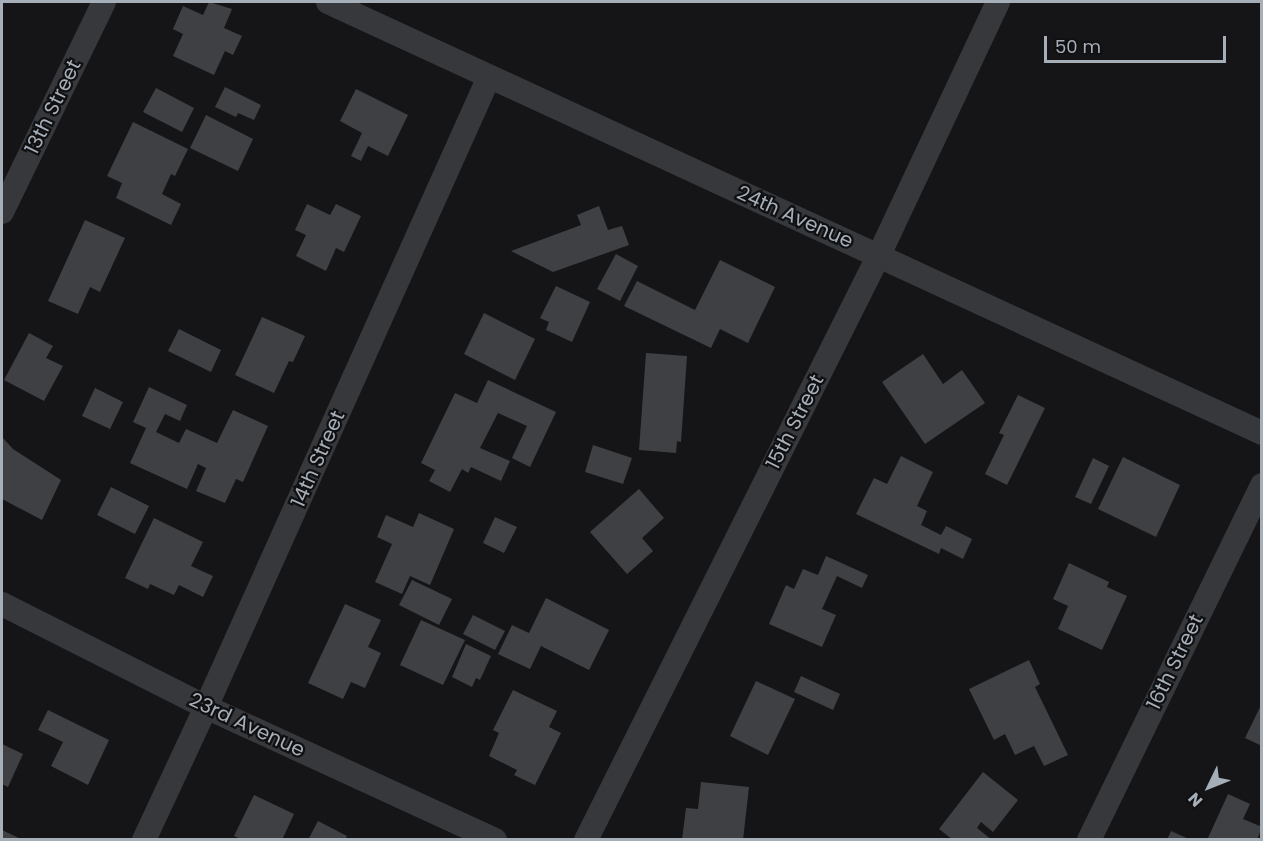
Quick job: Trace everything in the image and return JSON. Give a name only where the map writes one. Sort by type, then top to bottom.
[{"type":"street","name":"13th Street","points":[[2,212],[104,2]]},
{"type":"street","name":"24th Avenue","points":[[328,2],[1262,433]]},
{"type":"street","name":"15th Street","points":[[586,840],[879,255],[998,2]]},
{"type":"street","name":"14th Street","points":[[144,840],[489,77]]},
{"type":"street","name":"16th Street","points":[[1089,840],[1262,485]]},
{"type":"street","name":"23rd Avenue","points":[[2,604],[206,707],[495,840]]},
{"type":"building","points":[[209,2],[232,9],[224,28],[242,36],[233,55],[225,51],[214,75],[173,56],[183,34],[173,29],[183,6],[203,15]]},
{"type":"building","points":[[225,87],[261,105],[254,120],[238,113],[236,117],[215,107]]},
{"type":"building","points":[[156,88],[194,108],[182,132],[143,112]]},
{"type":"building","points":[[356,89],[408,115],[388,156],[368,146],[361,161],[351,156],[362,133],[340,121]]},
{"type":"building","points":[[206,115],[253,139],[238,171],[190,148]]},
{"type":"building","points":[[133,122],[188,149],[175,176],[171,174],[162,194],[181,204],[171,225],[116,198],[122,183],[107,176]]},
{"type":"building","points":[[307,204],[330,215],[336,204],[361,216],[344,252],[336,248],[326,271],[296,256],[306,235],[295,230]]},
{"type":"building","points":[[599,206],[608,230],[622,226],[629,245],[553,272],[511,251],[581,225],[577,215]]},
{"type":"building","points":[[85,220],[125,238],[100,292],[90,287],[78,314],[48,301]]},
{"type":"building","points":[[616,254],[638,266],[620,301],[597,289]]},
{"type":"building","points":[[720,260],[775,287],[748,343],[720,329],[711,348],[624,306],[637,281],[695,310]]},
{"type":"building","points":[[556,286],[590,302],[572,342],[546,330],[549,322],[540,318]]},
{"type":"building","points":[[484,313],[535,339],[515,380],[464,354]]},
{"type":"building","points":[[262,317],[305,336],[293,362],[289,361],[274,393],[235,375]]},
{"type":"building","points":[[179,329],[221,350],[211,372],[168,351]]},
{"type":"building","points":[[29,333],[53,346],[46,358],[63,366],[44,401],[4,380]]},
{"type":"building","points":[[646,353],[687,356],[681,442],[677,441],[676,453],[639,450]]},
{"type":"building","points":[[923,354],[943,384],[962,370],[985,403],[925,444],[882,382]]},
{"type":"building","points":[[488,380],[556,412],[530,467],[512,458],[527,426],[498,413],[480,448],[510,461],[501,481],[471,467],[468,473],[462,469],[450,492],[429,481],[435,470],[421,463],[455,393],[477,403]]},
{"type":"building","points":[[149,387],[187,405],[180,421],[165,414],[156,432],[179,443],[186,429],[217,443],[233,410],[268,426],[243,482],[236,479],[225,503],[196,491],[206,468],[198,464],[187,489],[130,463],[146,428],[133,422]]},
{"type":"building","points":[[95,388],[123,402],[110,429],[82,416]]},
{"type":"building","points":[[1018,395],[1045,408],[1007,485],[985,474],[1004,435],[999,433]]},
{"type":"building","points":[[2,437],[13,449],[61,480],[42,520],[2,499]]},
{"type":"building","points":[[593,445],[632,458],[623,484],[585,472]]},
{"type":"building","points":[[901,456],[933,472],[917,506],[927,511],[921,525],[941,535],[946,526],[972,539],[963,559],[941,548],[939,554],[856,514],[874,478],[887,484]]},
{"type":"building","points":[[1123,457],[1180,485],[1156,537],[1098,509]]},
{"type":"building","points":[[1093,458],[1109,466],[1091,504],[1075,497]]},
{"type":"building","points":[[111,487],[149,506],[135,534],[97,515]]},
{"type":"building","points":[[639,489],[664,518],[642,538],[653,551],[627,574],[590,532]]},
{"type":"building","points":[[419,513],[454,529],[430,585],[410,576],[402,594],[375,582],[392,544],[377,537],[386,515],[413,527]]},
{"type":"building","points":[[495,517],[517,527],[504,553],[483,543]]},
{"type":"building","points":[[154,518],[203,542],[191,566],[213,576],[203,597],[179,585],[174,595],[150,584],[148,589],[125,578]]},
{"type":"building","points":[[826,556],[868,575],[862,588],[837,576],[822,609],[836,615],[822,647],[769,624],[786,585],[794,589],[803,569],[818,575]]},
{"type":"building","points":[[1069,563],[1109,582],[1107,587],[1127,596],[1102,650],[1058,629],[1068,606],[1053,599]]},
{"type":"building","points":[[412,580],[452,599],[439,625],[399,605]]},
{"type":"building","points":[[546,598],[609,630],[589,670],[541,646],[530,669],[498,654],[512,625],[529,633]]},
{"type":"building","points":[[345,604],[381,620],[368,647],[381,653],[365,688],[351,682],[343,699],[308,683]]},
{"type":"building","points":[[473,615],[505,631],[495,650],[463,634]]},
{"type":"building","points":[[421,620],[465,640],[443,685],[400,665]]},
{"type":"building","points":[[466,644],[491,656],[480,680],[476,678],[472,687],[452,677]]},
{"type":"building","points":[[1029,660],[1040,684],[1035,687],[1068,755],[1044,766],[1034,746],[1015,755],[1005,734],[994,740],[969,689]]},
{"type":"building","points":[[801,676],[840,694],[833,710],[794,692]]},
{"type":"building","points":[[756,681],[795,699],[768,755],[730,736]]},
{"type":"building","points":[[513,690],[557,711],[549,727],[561,733],[535,785],[514,775],[517,770],[489,756],[499,733],[493,730]]},
{"type":"building","points":[[1262,703],[1262,746],[1245,738]]},
{"type":"building","points":[[48,710],[109,740],[88,785],[51,766],[63,742],[38,730]]},
{"type":"building","points":[[2,744],[23,754],[8,787],[2,784]]},
{"type":"building","points":[[983,772],[1018,800],[993,832],[981,822],[977,828],[992,840],[953,840],[939,829]]},
{"type":"building","points":[[701,782],[749,787],[743,840],[682,840],[686,808],[698,809]]},
{"type":"building","points":[[1228,794],[1250,804],[1243,819],[1262,827],[1257,840],[1208,838]]},
{"type":"building","points":[[254,795],[294,814],[282,840],[243,840],[234,836]]},
{"type":"building","points":[[318,821],[347,836],[345,840],[308,840]]},
{"type":"building","points":[[2,830],[23,840],[2,840]]},
{"type":"building","points":[[1171,831],[1191,840],[1167,840]]}]
